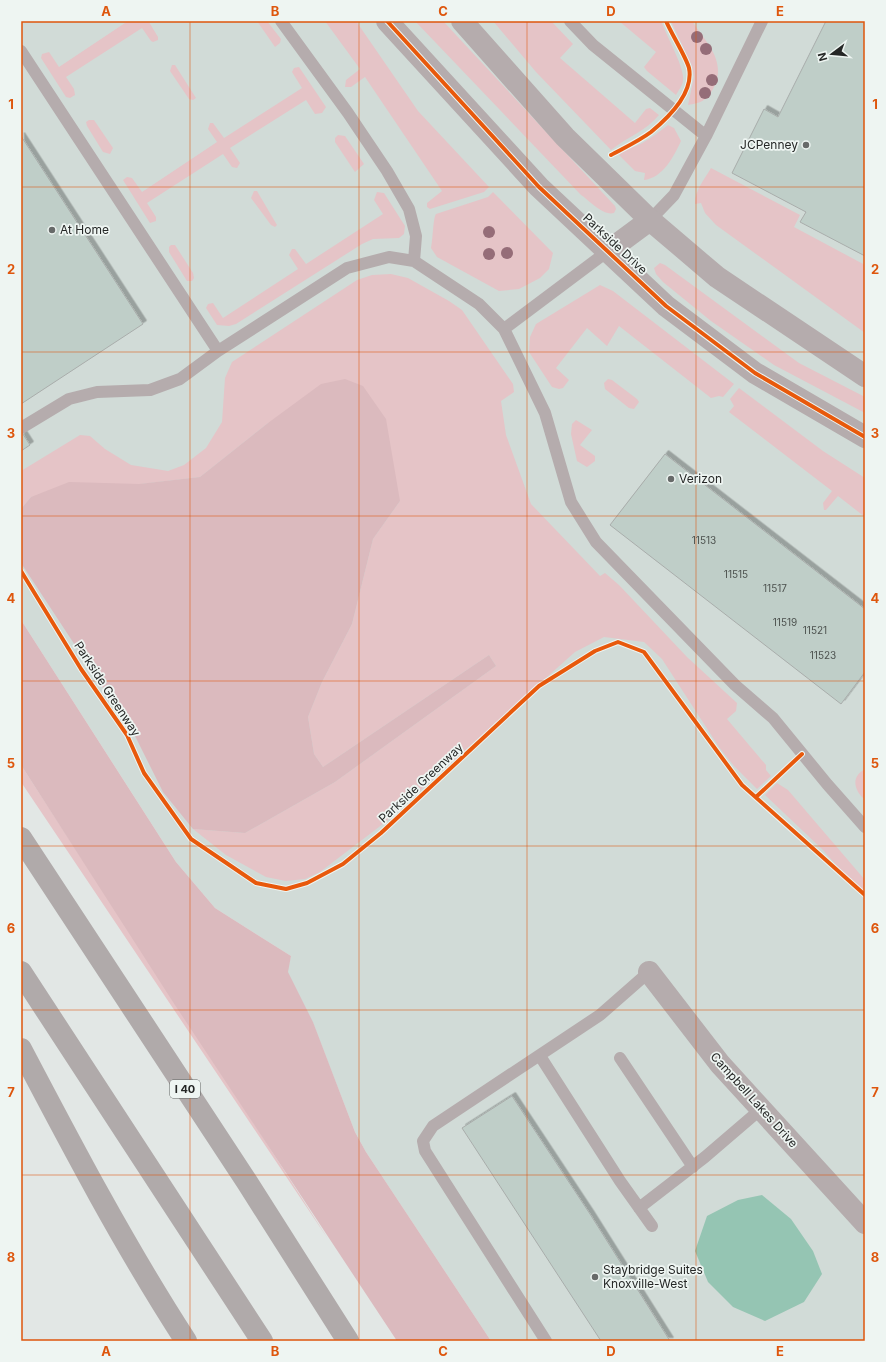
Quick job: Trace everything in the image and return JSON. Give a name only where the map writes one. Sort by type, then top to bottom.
[{"type":"highway","name":"I 40","points":[[21,838],[348,1341]]},
{"type":"highway","points":[[21,972],[262,1341]]},
{"type":"highway","points":[[21,1049],[90,1180],[153,1289],[186,1341]]},
{"type":"highway","points":[[324,1303],[352,1341]]},
{"type":"street","name":"Parkside Drive","points":[[387,21],[539,187],[666,306],[755,373],[865,437]]},
{"type":"street","points":[[462,21],[565,137],[650,220],[717,277],[865,376]]},
{"type":"street","points":[[608,251],[650,220]]},
{"type":"street","name":"Campbell Lakes Drive","points":[[649,972],[720,1064],[865,1223]]},
{"type":"lane","points":[[281,21],[348,113],[409,209],[416,236],[414,261]]},
{"type":"lane","points":[[570,21],[593,45],[706,136]]},
{"type":"lane","points":[[650,220],[674,196],[706,136],[762,21]]},
{"type":"lane","points":[[21,51],[218,352]]},
{"type":"lane","points":[[504,329],[608,251]]},
{"type":"lane","points":[[21,428],[69,399],[97,392],[150,390],[180,379],[218,352],[347,268],[388,257],[414,261],[480,304],[504,329],[545,413],[571,502],[596,542],[735,685],[772,718],[865,827]]},
{"type":"lane","points":[[546,1341],[425,1151],[423,1141],[433,1126],[600,1015],[649,972]]},
{"type":"lane","points":[[540,1056],[620,1181],[652,1226]]},
{"type":"lane","points":[[620,1058],[693,1167]]},
{"type":"lane","points":[[639,1208],[693,1167],[761,1109]]},
{"type":"shaded area","points":[[21,21],[865,21],[865,1341],[491,1341],[366,1152],[355,1132],[313,1023],[287,972],[291,956],[215,908],[176,862],[21,620]]},
{"type":"shaded area","points":[[128,21],[150,21],[149,22],[158,37],[158,40],[153,42],[151,41],[142,28],[66,77],[74,89],[75,95],[70,98],[66,97],[41,58],[42,54],[49,52],[59,67]]},
{"type":"shaded area","points":[[257,21],[267,21],[281,39],[280,43],[275,47]]},
{"type":"shaded area","points":[[325,21],[356,21],[418,111],[489,187],[484,192],[430,209],[427,207],[427,203],[442,191],[365,77],[351,87],[345,87],[346,80],[360,69]]},
{"type":"shaded area","points":[[415,21],[443,21],[615,206],[616,209],[614,213],[601,210],[581,195]]},
{"type":"shaded area","points":[[493,21],[551,21],[573,44],[560,58],[635,123],[646,109],[650,108],[659,115],[642,130],[611,150],[536,72]]},
{"type":"shaded area","points":[[619,21],[661,21],[683,75],[682,84],[676,95],[644,67],[656,52]]},
{"type":"shaded area","points":[[671,21],[692,21],[709,45],[717,61],[717,79],[713,89],[703,101],[688,105],[694,77],[692,66]]},
{"type":"shaded area","points":[[172,65],[175,65],[196,98],[193,100],[189,99],[170,71]]},
{"type":"shaded area","points":[[299,67],[326,107],[322,113],[315,114],[306,100],[230,148],[240,163],[237,168],[232,167],[223,154],[147,203],[156,217],[156,221],[150,223],[123,180],[127,177],[132,178],[142,192],[217,142],[208,129],[210,123],[213,123],[224,138],[302,88],[292,72],[294,68]]},
{"type":"shaded area","points":[[89,120],[94,120],[113,148],[110,154],[103,152],[87,126],[86,122]]},
{"type":"shaded area","points":[[668,125],[674,128],[681,141],[675,153],[662,171],[651,178],[644,180],[645,173],[635,171],[619,155],[625,150],[647,140]]},
{"type":"shaded area","points":[[338,135],[345,136],[364,164],[355,172],[335,142],[335,138]]},
{"type":"shaded area","points":[[711,168],[800,215],[794,227],[865,265],[865,333],[716,225],[705,213],[701,203],[695,204],[698,190]]},
{"type":"shaded area","points":[[254,191],[257,191],[277,225],[275,227],[271,225],[251,198]]},
{"type":"shaded area","points":[[377,192],[384,193],[405,226],[404,234],[399,238],[373,239],[362,244],[236,324],[229,326],[217,325],[206,308],[208,304],[213,303],[223,318],[298,269],[289,255],[292,249],[295,249],[306,264],[383,214],[374,200]]},
{"type":"shaded area","points":[[493,192],[553,253],[549,269],[540,278],[519,289],[499,291],[437,257],[431,248],[436,214],[488,197]]},
{"type":"shaded area","points":[[171,245],[175,245],[193,273],[194,278],[192,281],[187,281],[169,252],[169,247]]},
{"type":"shaded area","points":[[660,263],[665,265],[799,363],[865,397],[865,413],[774,365],[711,321],[663,282],[656,274],[654,268]]},
{"type":"shaded area","points":[[391,274],[408,278],[462,310],[513,384],[514,392],[501,401],[506,435],[531,504],[600,576],[605,573],[619,585],[687,657],[737,703],[736,711],[727,719],[766,765],[766,770],[771,776],[757,789],[734,766],[719,747],[662,659],[644,642],[604,637],[575,652],[379,827],[320,872],[305,879],[286,881],[266,877],[226,855],[193,829],[245,833],[335,782],[496,666],[489,655],[323,767],[314,754],[308,717],[322,682],[352,624],[373,539],[400,501],[268,423],[200,477],[31,497],[21,509],[21,471],[80,435],[90,436],[105,449],[131,465],[168,471],[184,465],[206,448],[222,422],[225,378],[232,362],[357,280],[372,275]]},
{"type":"shaded area","points":[[600,285],[613,291],[734,384],[723,397],[719,396],[711,398],[619,326],[607,346],[587,328],[556,368],[569,380],[563,388],[559,389],[552,387],[529,352],[530,337],[536,324]]},
{"type":"shaded area","points":[[345,379],[363,386],[386,419],[400,501],[373,539],[352,624],[322,682],[308,717],[314,754],[323,767],[489,655],[496,666],[335,782],[245,833],[193,829],[163,792],[136,738],[21,563],[21,509],[31,497],[69,482],[139,484],[200,477],[268,423],[321,384]]},
{"type":"shaded area","points":[[608,379],[612,380],[637,399],[639,402],[634,409],[629,408],[605,389],[604,383]]},
{"type":"shaded area","points":[[739,388],[823,451],[865,478],[865,517],[838,496],[826,510],[824,510],[823,503],[832,491],[729,412],[734,406],[730,399]]},
{"type":"shaded area","points":[[576,420],[592,430],[580,445],[595,456],[595,461],[587,467],[577,461],[571,434],[572,424]]},
{"type":"shaded area","points":[[21,620],[176,862],[215,908],[291,956],[288,972],[313,1022],[355,1132],[366,1152],[491,1341],[397,1341],[173,1002],[21,765]]},
{"type":"shaded area","points":[[21,765],[252,1120],[328,1239],[21,782]]},
{"type":"shaded area","points":[[865,769],[865,797],[863,798],[857,790],[855,782],[858,775]]},
{"type":"shaded area","points":[[777,783],[788,790],[865,880],[865,898],[823,850],[765,795]]},
{"type":"shaded area","points":[[762,1195],[791,1219],[813,1251],[822,1274],[804,1302],[765,1321],[733,1307],[708,1282],[695,1251],[707,1216],[738,1200]]},
{"type":"building","name":"JCPenney","points":[[826,21],[865,21],[865,256],[800,222],[806,212],[732,173],[764,109],[778,117]]},
{"type":"building","name":"At Home","points":[[21,136],[143,324],[21,404]]},
{"type":"building","points":[[21,431],[30,445],[21,451]]},
{"type":"building","points":[[665,454],[865,609],[865,672],[841,704],[610,525]]},
{"type":"building","name":"Staybridge Suites Knoxville-West","points":[[512,1096],[590,1214],[670,1341],[601,1341],[462,1128]]},
{"type":"cycle path","points":[[387,21],[539,187],[666,306],[755,373],[865,437]]},
{"type":"cycle path","points":[[611,155],[642,138],[665,120],[684,96],[688,87],[690,77],[689,68],[666,21]]},
{"type":"cycle path","name":"Parkside Greenway","points":[[21,571],[81,669],[127,735],[144,773],[191,839],[256,883],[286,889],[307,883],[343,864],[381,833],[539,686],[595,651],[618,642],[644,652],[742,785],[865,895]]},
{"type":"cycle path","points":[[756,797],[802,754]]},
{"type":"place","name":"JCPenney","points":[[806,145]]},
{"type":"place","name":"At Home","points":[[52,230]]},
{"type":"place","name":"Verizon","points":[[671,479]]},
{"type":"place","name":"Staybridge Suites Knoxville-West","points":[[595,1277]]}]
